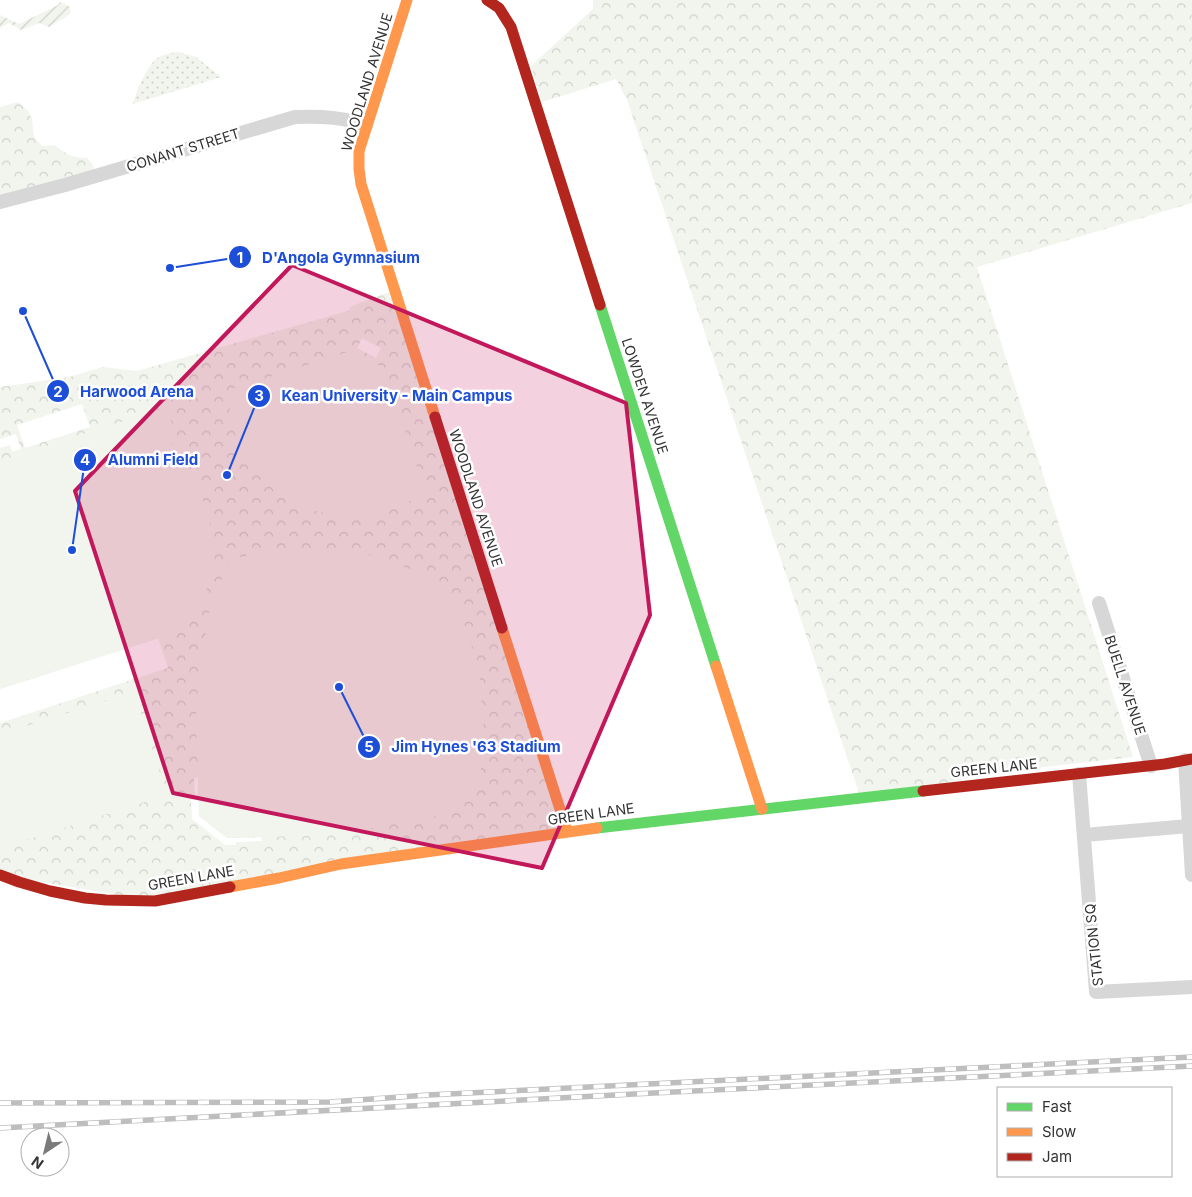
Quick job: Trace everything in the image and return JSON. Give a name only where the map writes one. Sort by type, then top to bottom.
[{"type":"street","name":"WOODLAND AVENUE","points":[[407,0],[366,125],[359,151],[358,169],[361,184],[567,831]]},
{"type":"street","name":"LOWDEN AVENUE","points":[[488,0],[499,8],[511,28],[762,808]]},
{"type":"street","name":"CONANT STREET","points":[[0,202],[65,185],[295,117],[322,116],[349,119],[366,125]]},
{"type":"street","name":"BUELL AVENUE","points":[[1099,603],[1151,766]]},
{"type":"street","name":"GREEN LANE","points":[[0,875],[27,884],[85,898],[119,901],[155,901],[279,878],[340,864],[567,831],[1151,766],[1188,760]]},
{"type":"street","points":[[1188,760],[1192,875]]},
{"type":"street","name":"STATION SQ","points":[[1079,774],[1096,992],[1192,987]]},
{"type":"street","points":[[1084,835],[1189,826]]},
{"type":"highlighted area","points":[[292,265],[626,403],[650,615],[542,868],[173,793],[75,491]]},
{"type":"green space","points":[[593,0],[1192,0],[1192,203],[977,267],[1133,757],[1000,772],[861,799],[627,100],[616,79],[542,102],[531,66],[593,9]]},
{"type":"green space","points":[[60,2],[69,6],[71,11],[69,15],[49,27],[39,23],[21,30],[9,23],[0,28],[0,15],[19,24],[58,5]]},
{"type":"green space","points":[[178,52],[196,57],[221,77],[133,104],[142,80],[152,63],[161,56]]},
{"type":"green space","points":[[18,102],[28,111],[32,119],[34,137],[42,146],[55,145],[70,155],[87,158],[94,167],[91,178],[0,202],[0,107]]},
{"type":"green space","points":[[394,290],[567,831],[155,901],[0,875],[0,723],[168,668],[158,638],[0,689],[0,448],[10,445],[12,452],[21,449],[16,434],[0,439],[0,387],[69,377],[103,367],[137,371],[348,311],[352,306]],"holes":[[[362,338],[381,348],[376,358],[357,348]],[[82,404],[90,427],[25,448],[17,425]],[[198,777],[199,816],[227,838],[261,837],[262,841],[236,842],[236,845],[225,845],[192,819],[191,800],[195,800],[194,778]]]},
{"type":"green space","points":[[350,351],[385,368],[425,491],[398,507],[372,514],[329,514],[302,507],[284,498],[264,480],[246,456],[231,420],[229,390]]},
{"type":"green space","points":[[167,407],[175,434],[169,437],[203,501],[212,534],[212,567],[209,584],[203,599],[194,612],[169,635],[0,689],[0,461]]},
{"type":"green space","points":[[282,548],[355,550],[425,574],[457,603],[479,670],[485,743],[477,794],[442,815],[334,835],[227,838],[199,816],[196,705],[208,616],[226,569],[237,558]]},
{"type":"green space","points":[[134,692],[167,795],[4,847],[0,836],[0,734]]},
{"type":"railway","points":[[0,1103],[330,1102],[428,1095],[1192,1057]]},
{"type":"railway","points":[[0,1128],[1192,1066]]},
{"type":"traffic: fast","points":[[600,305],[716,666]]},
{"type":"traffic: fast","points":[[597,828],[923,791]]},
{"type":"traffic: slow","points":[[407,0],[359,151],[359,169],[361,184],[435,417]]},
{"type":"traffic: slow","points":[[502,628],[567,831]]},
{"type":"traffic: slow","points":[[716,666],[762,809]]},
{"type":"traffic: slow","points":[[230,887],[341,864],[597,828]]},
{"type":"traffic: jam","points":[[487,0],[499,8],[511,27],[600,305]]},
{"type":"traffic: jam","points":[[435,417],[502,628]]},
{"type":"traffic: jam","points":[[923,791],[1165,764],[1192,759]]},
{"type":"traffic: jam","points":[[0,875],[50,891],[106,900],[155,901],[230,887]]},
{"type":"place","name":"D'Angola Gymnasium","points":[[170,268]]},
{"type":"place","name":"Harwood Arena","points":[[23,311]]},
{"type":"place","name":"Kean University - Main Campus","points":[[227,475]]},
{"type":"place","name":"Alumni Field","points":[[72,550]]},
{"type":"place","name":"Jim Hynes '63 Stadium","points":[[339,687]]}]
